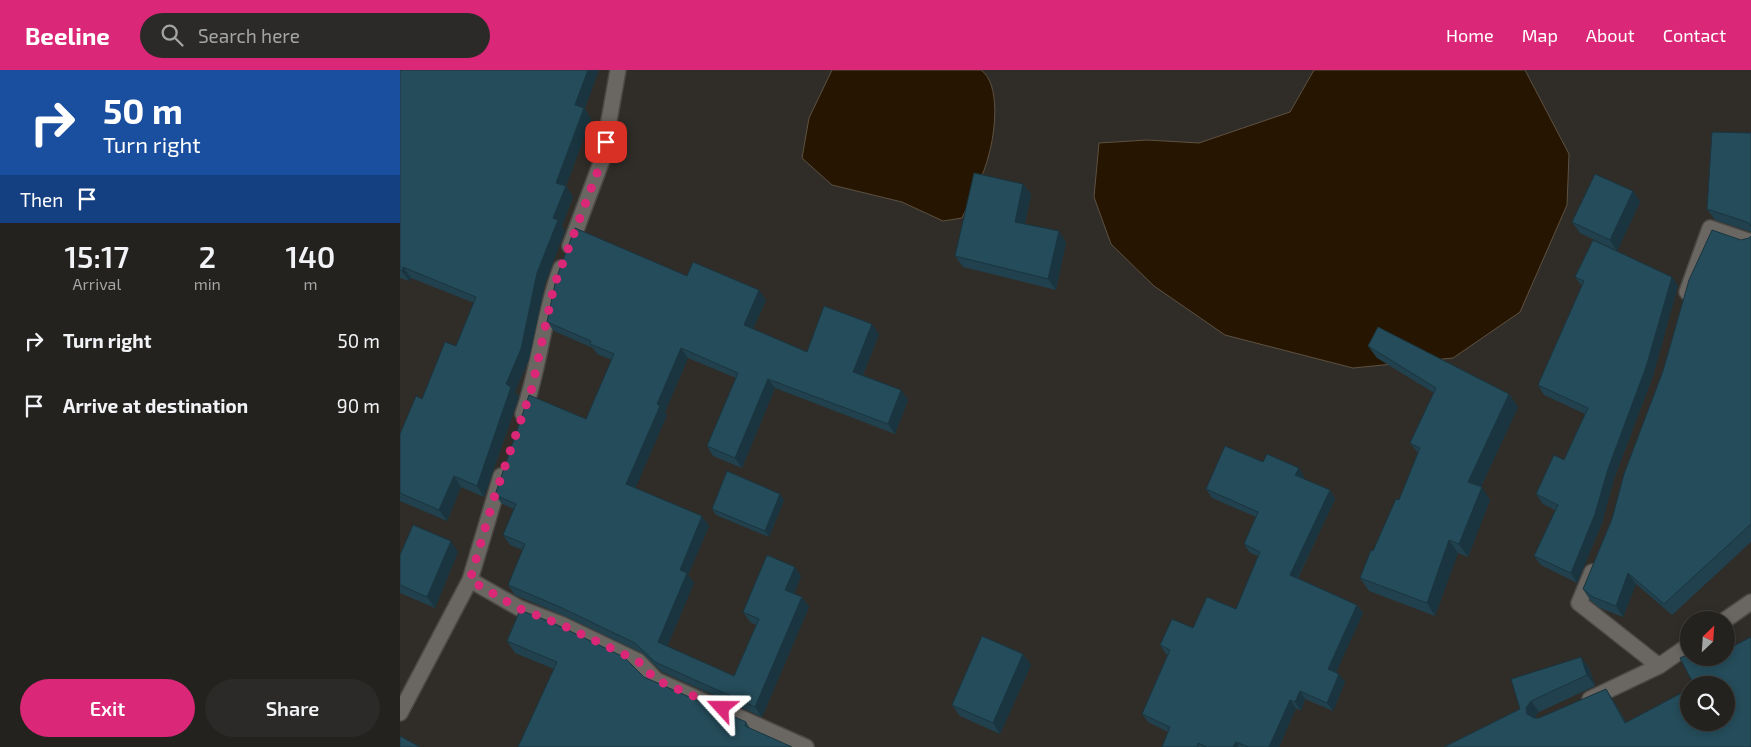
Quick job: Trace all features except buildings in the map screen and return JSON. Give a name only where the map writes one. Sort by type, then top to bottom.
[{"type":"street","points":[[519,426],[532,388],[554,286],[602,160],[618,70]]},
{"type":"street","points":[[1682,308],[1692,272],[1710,228],[1751,242]]},
{"type":"street","points":[[400,713],[470,580],[506,463]]},
{"type":"street","points":[[1596,560],[1579,603],[1659,666]]},
{"type":"street","points":[[470,580],[518,608],[562,625],[638,661],[656,680],[806,747]]},
{"type":"street","points":[[1735,613],[1751,602]]},
{"type":"street","points":[[1579,704],[1659,666],[1680,651]]},
{"type":"shaded area","points":[[832,70],[981,70],[992,86],[995,109],[993,134],[987,162],[962,218],[943,221],[902,202],[832,185],[802,158],[809,118]]},
{"type":"shaded area","points":[[1314,70],[1525,70],[1569,154],[1567,205],[1520,312],[1453,358],[1353,368],[1225,335],[1154,286],[1111,244],[1094,197],[1099,143],[1147,140],[1199,143],[1290,112]]},
{"type":"route","points":[[606,142],[602,160],[554,286],[532,388],[493,501],[470,580],[518,608],[562,625],[638,661],[656,680],[722,708]]}]
